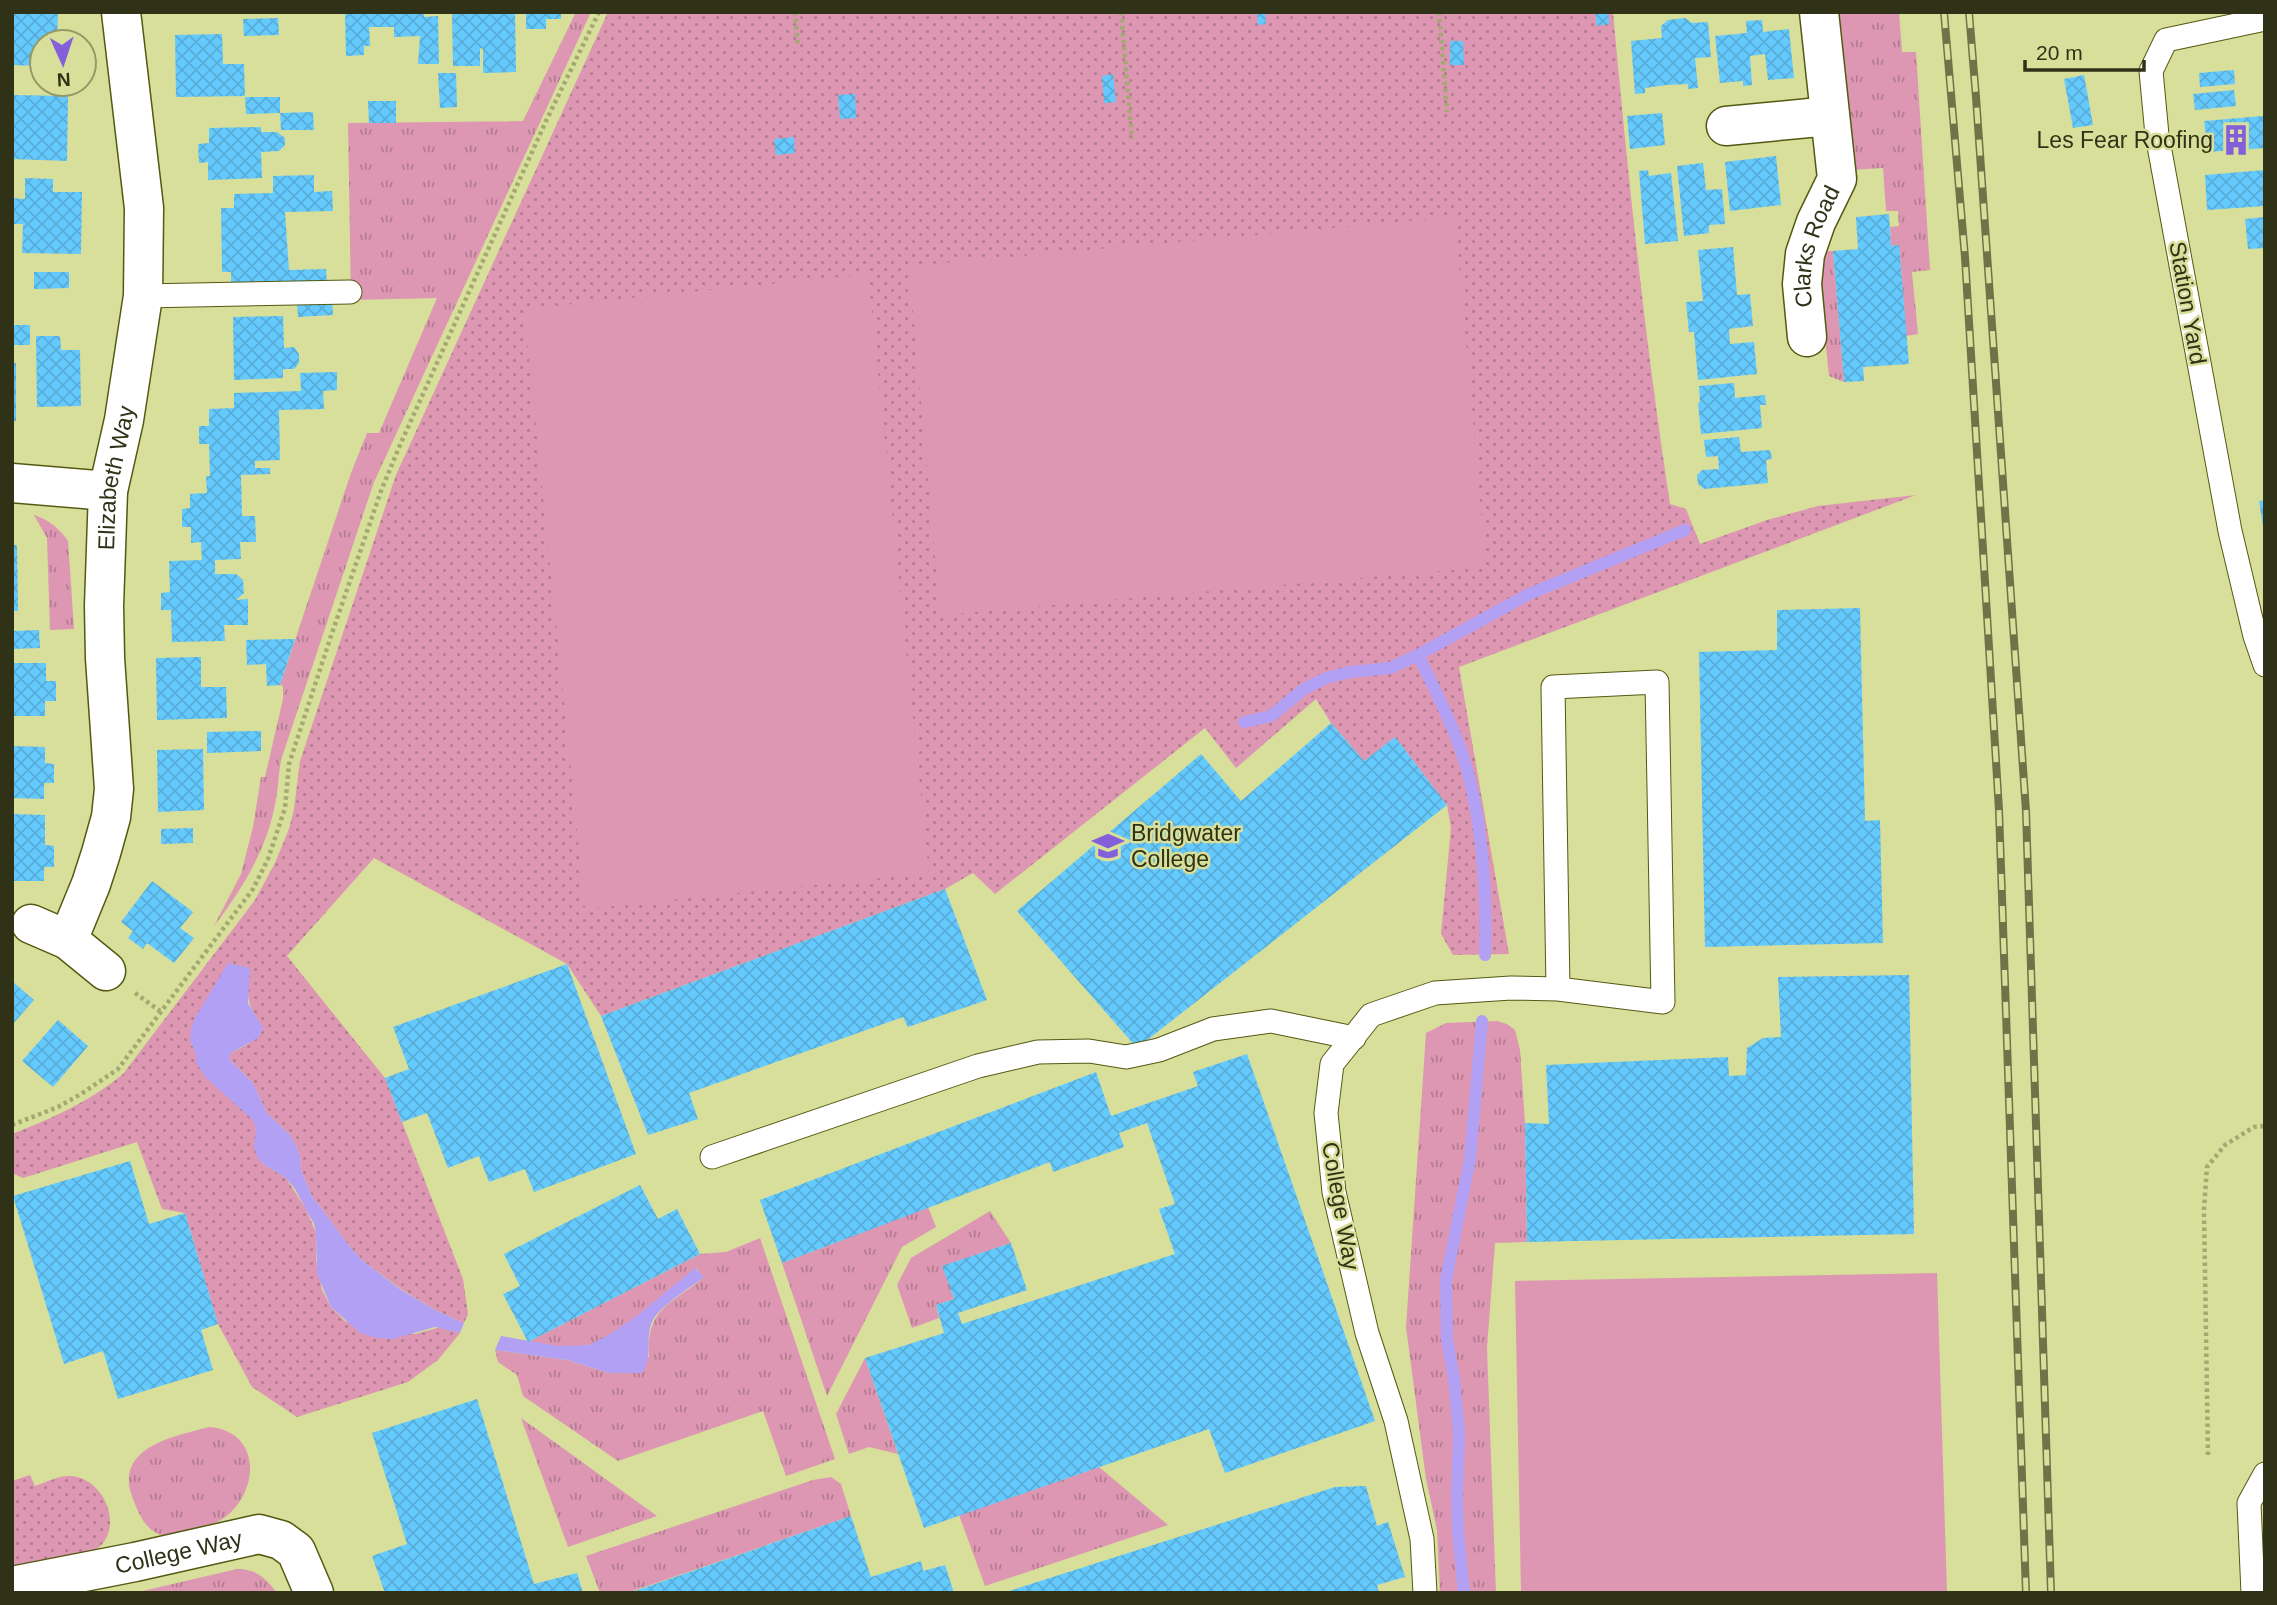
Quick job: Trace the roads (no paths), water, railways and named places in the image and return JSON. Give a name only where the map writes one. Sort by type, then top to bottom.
[{"type":"street","name":"Elizabeth Way","points":[[68,940],[91,884],[111,817],[114,789],[105,645],[108,491],[124,420],[143,296],[144,208],[121,12]]},
{"type":"street","name":"Clarks Road","points":[[1807,338],[1802,284],[1805,254],[1816,222],[1837,178],[1819,12]]},
{"type":"street","points":[[1726,126],[1830,116]]},
{"type":"street","points":[[12,483],[108,491]]},
{"type":"street","points":[[31,924],[68,940],[106,971]]},
{"type":"street","name":"College Way","points":[[12,1586],[259,1534],[281,1540],[296,1551],[314,1593]]},
{"type":"lane","name":"Station Yard","points":[[2265,19],[2166,40],[2151,71],[2157,135],[2227,518],[2255,636],[2265,665]]},
{"type":"lane","points":[[143,296],[350,292]]},
{"type":"lane","name":"College Way","points":[[1425,1593],[1422,1539],[1396,1421],[1367,1333],[1334,1192],[1326,1113],[1332,1064],[1371,1016],[1435,993],[1511,988],[1558,989],[1663,1002],[1657,682],[1553,687],[1558,989]]},
{"type":"lane","points":[[712,1157],[978,1066],[1038,1052],[1089,1051],[1126,1057],[1159,1050],[1213,1029],[1271,1021],[1354,1038]]},
{"type":"lane","points":[[2253,1593],[2249,1503],[2265,1474]]},
{"type":"waterway","points":[[1485,955],[1482,850],[1473,797],[1456,736],[1418,655],[1529,594],[1685,530]]},
{"type":"waterway","points":[[1244,722],[1271,716],[1304,689],[1326,678],[1350,672],[1390,668],[1418,655]]},
{"type":"waterway","points":[[1464,1593],[1458,1531],[1459,1433],[1447,1339],[1446,1280],[1470,1159],[1482,1021]]},
{"type":"railway","points":[[1944,12],[1965,257],[1999,810],[2026,1593]]},
{"type":"railway","points":[[1969,12],[2026,811],[2051,1593]]},
{"type":"place","name":"Les Fear Roofing","points":[[2236,140]]},
{"type":"place","name":"Bridgwater College","points":[[1108,846]]}]
